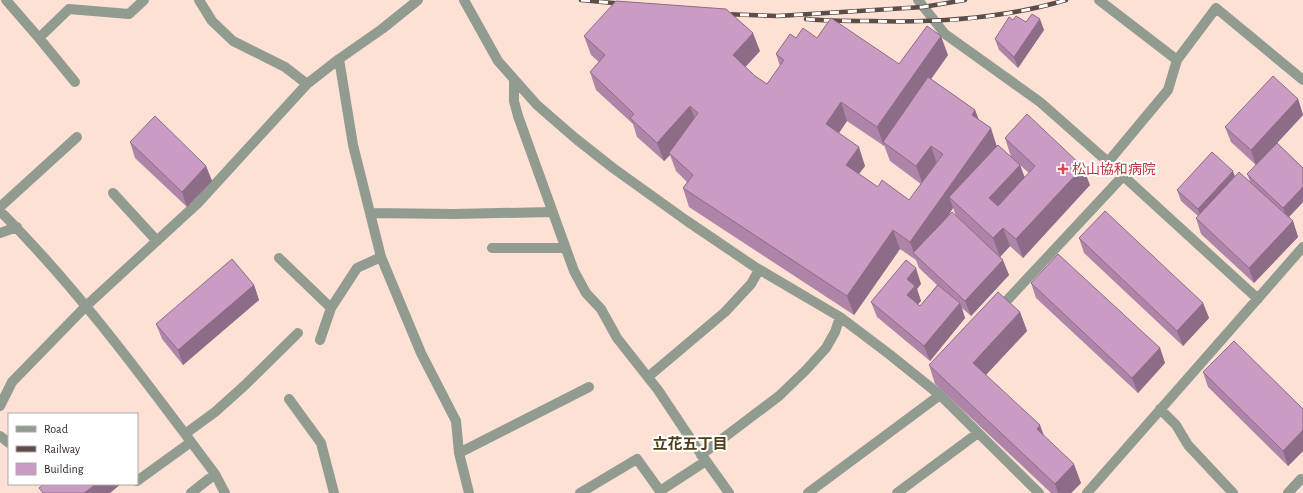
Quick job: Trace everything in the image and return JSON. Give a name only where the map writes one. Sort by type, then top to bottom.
[{"type":"street","points":[[6,0],[75,82]]},
{"type":"street","points":[[39,38],[69,9],[129,14],[144,0]]},
{"type":"street","points":[[198,0],[212,21],[233,41],[285,67],[306,84]]},
{"type":"street","points":[[0,406],[12,382],[86,306],[198,203],[306,84],[382,29],[418,0]]},
{"type":"street","points":[[464,0],[498,61],[537,105],[612,168],[759,270],[840,318],[930,382],[940,396],[1039,493]]},
{"type":"street","points":[[918,0],[945,34],[1040,102],[1258,299]]},
{"type":"street","points":[[1099,0],[1177,60]]},
{"type":"street","points":[[1108,162],[1168,90],[1177,60],[1216,8],[1303,80]]},
{"type":"street","points":[[339,59],[353,145],[381,257],[421,353],[456,421],[459,453],[469,493]]},
{"type":"street","points":[[514,80],[514,101],[518,116],[574,271],[586,293],[601,309],[617,338],[648,377],[729,493]]},
{"type":"street","points":[[0,207],[77,137]]},
{"type":"street","points":[[992,316],[1123,176]]},
{"type":"street","points":[[113,193],[158,241]]},
{"type":"street","points":[[0,211],[29,240],[134,365],[215,474],[225,493]]},
{"type":"street","points":[[370,213],[454,214],[552,212]]},
{"type":"street","points":[[0,233],[17,228]]},
{"type":"street","points":[[1087,493],[1303,247]]},
{"type":"street","points":[[492,248],[565,248]]},
{"type":"street","points":[[320,340],[331,308],[357,268],[381,257]]},
{"type":"street","points":[[279,258],[331,308]]},
{"type":"street","points":[[648,377],[725,312],[751,284],[759,270]]},
{"type":"street","points":[[580,493],[637,459],[660,491],[704,458],[779,396],[826,348],[836,332],[840,318]]},
{"type":"street","points":[[138,480],[188,438],[298,333]]},
{"type":"street","points":[[459,453],[589,387]]},
{"type":"street","points":[[808,493],[940,396]]},
{"type":"street","points":[[289,399],[321,443],[334,493]]},
{"type":"street","points":[[1160,409],[1176,425],[1188,445],[1233,493]]},
{"type":"street","points":[[897,493],[978,433]]},
{"type":"street","points":[[0,436],[8,442]]},
{"type":"street","points":[[190,493],[215,474]]},
{"type":"street","points":[[1288,493],[1301,479],[1303,480]]},
{"type":"building","points":[[616,1],[726,9],[753,33],[733,55],[755,76],[767,84],[784,60],[776,54],[790,34],[796,38],[803,28],[817,38],[831,18],[899,64],[927,26],[941,36],[877,127],[841,102],[826,124],[859,147],[846,165],[878,187],[882,180],[909,200],[943,154],[931,146],[916,166],[883,142],[928,77],[975,110],[972,115],[991,128],[910,242],[893,230],[847,296],[683,188],[693,175],[669,153],[698,113],[690,106],[657,143],[630,118],[634,114],[590,72],[605,55],[584,36]]},
{"type":"building","points":[[1032,14],[1040,19],[1014,57],[995,39],[1009,17],[1013,20],[1016,16],[1026,22]]},
{"type":"building","points":[[1273,76],[1298,99],[1251,150],[1225,127]]},
{"type":"building","points":[[1027,114],[1083,167],[1016,239],[1003,228],[993,238],[949,197],[998,145],[1020,165],[989,198],[998,206],[1035,166],[1005,138]]},
{"type":"building","points":[[155,116],[206,166],[182,192],[130,142]]},
{"type":"building","points":[[1277,143],[1303,168],[1303,187],[1283,208],[1247,174]]},
{"type":"building","points":[[1212,152],[1233,171],[1198,209],[1177,190]]},
{"type":"building","points":[[1239,172],[1293,221],[1249,268],[1196,218]]},
{"type":"building","points":[[1105,211],[1203,303],[1177,331],[1079,238]]},
{"type":"building","points":[[952,212],[1003,260],[965,301],[913,253]]},
{"type":"building","points":[[1058,254],[1160,348],[1132,378],[1031,283]]},
{"type":"building","points":[[232,259],[254,285],[178,350],[156,324]]},
{"type":"building","points":[[906,260],[916,268],[907,279],[915,286],[907,295],[920,306],[938,285],[960,303],[924,346],[871,302]]},
{"type":"building","points":[[998,292],[1020,312],[973,363],[1040,425],[1037,429],[1074,464],[1055,484],[929,365]]},
{"type":"building","points":[[1234,341],[1303,409],[1303,430],[1283,451],[1203,372]]},
{"type":"building","points":[[43,485],[95,485],[84,493],[43,493],[39,488]]},
{"type":"railway","points":[[581,0],[624,4]]},
{"type":"railway","points":[[722,14],[778,16],[923,7],[965,0]]},
{"type":"railway","points":[[806,19],[838,21],[944,20],[993,16],[1018,12],[1066,0]]},
{"type":"place","name":"松山協和病院","points":[[1063,169]]},
{"type":"district","name":"立花五丁目","points":[[690,444]]}]
